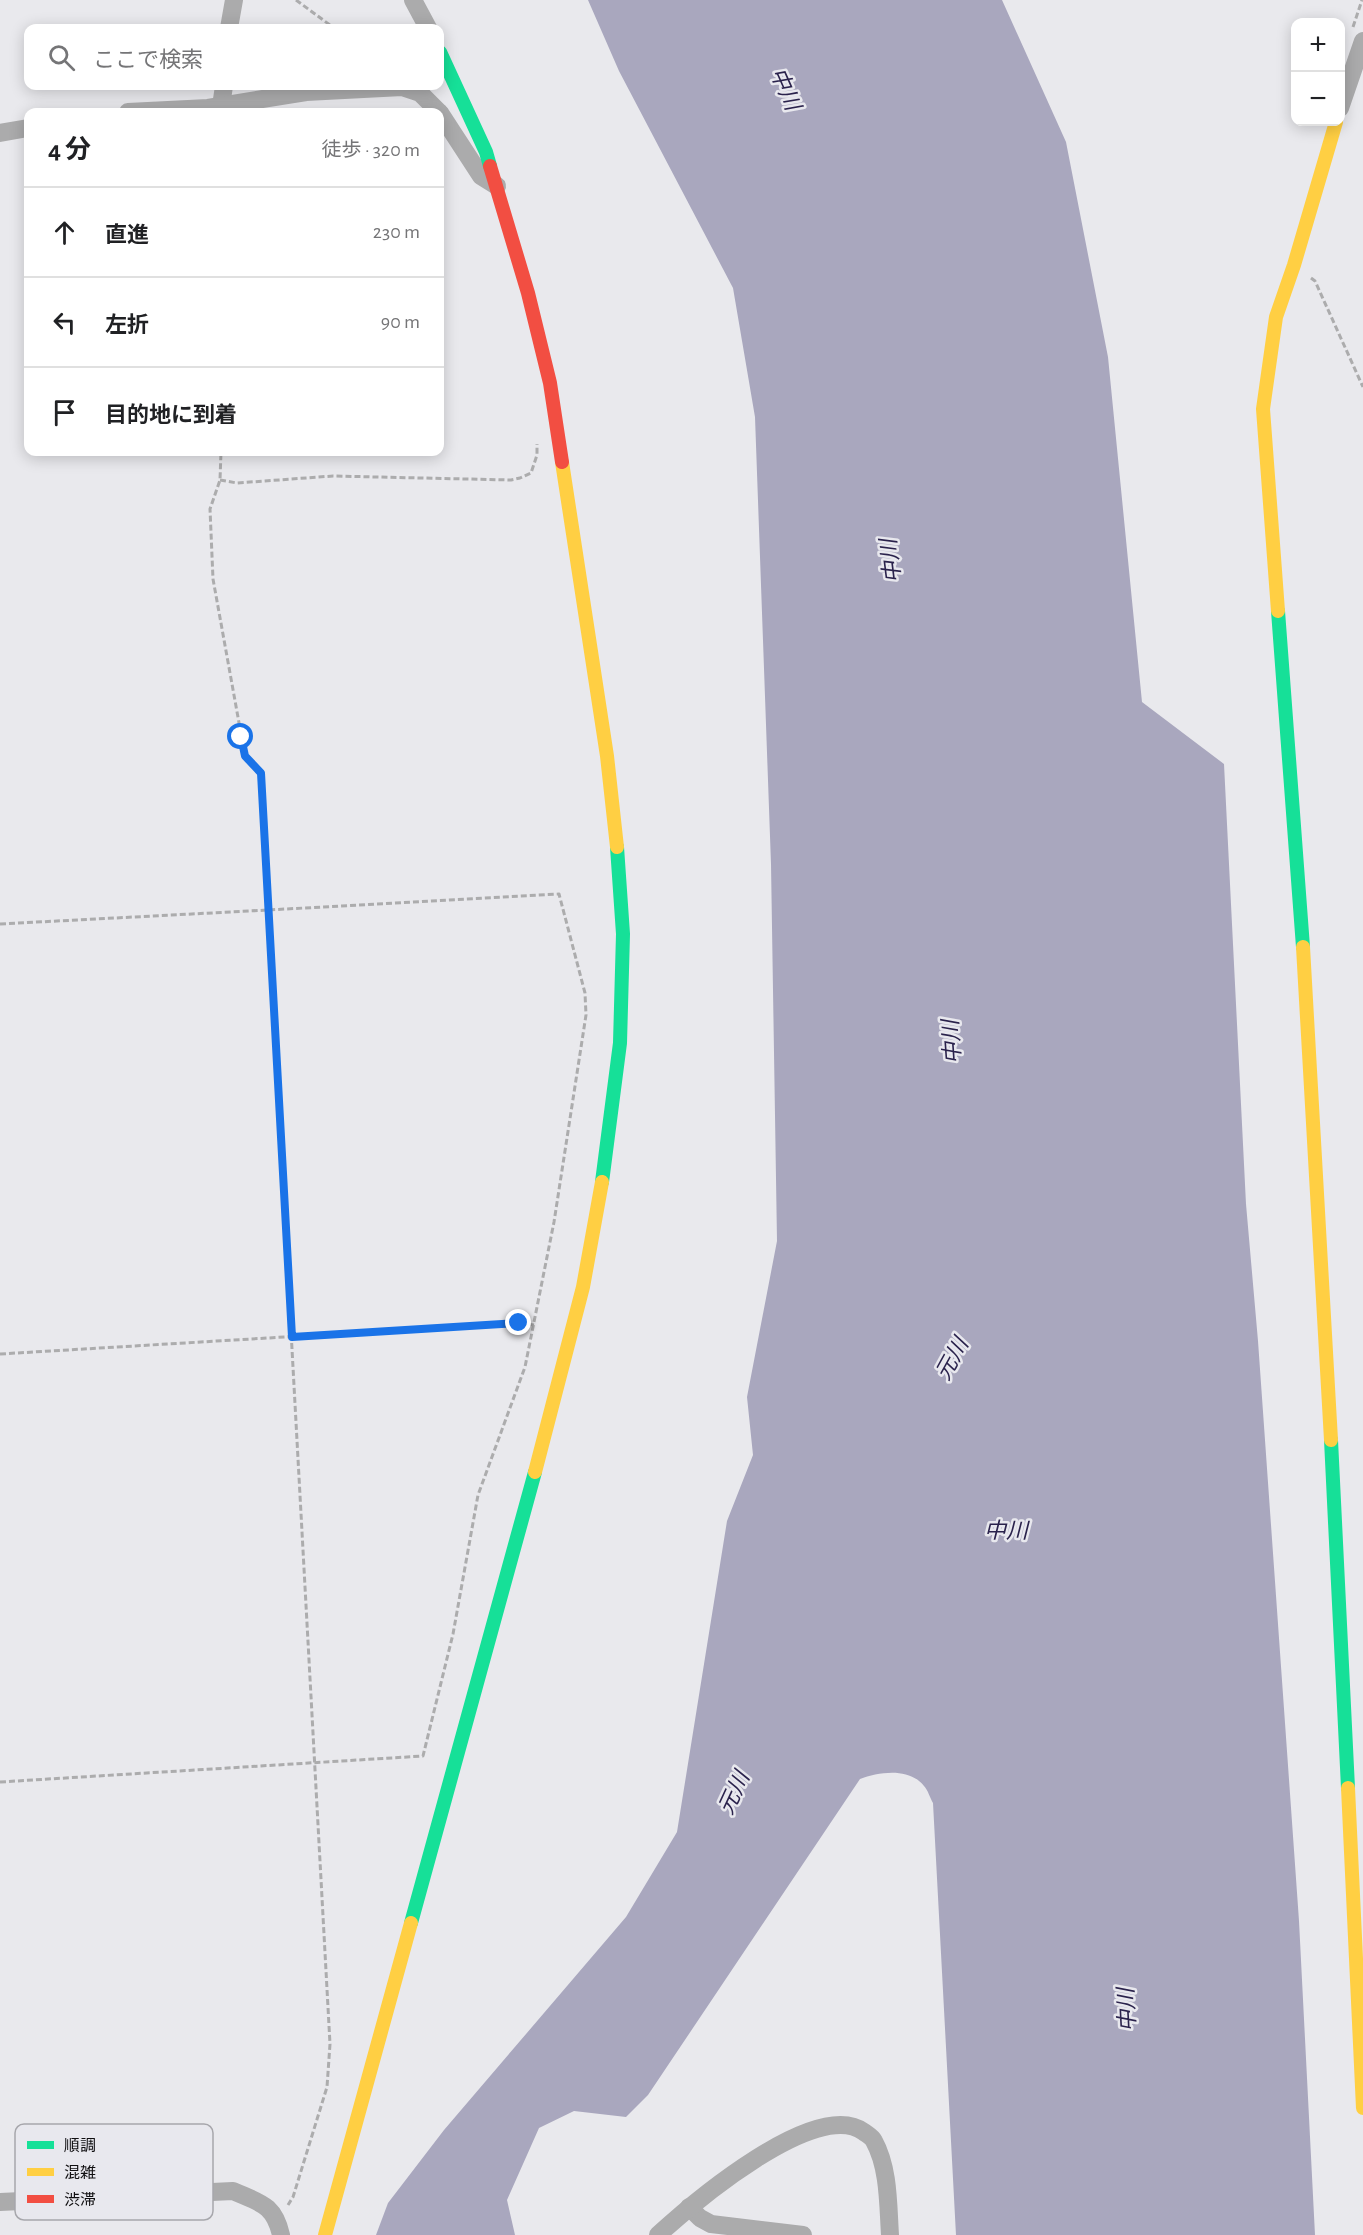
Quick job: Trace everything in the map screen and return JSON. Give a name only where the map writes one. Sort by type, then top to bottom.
[{"type":"street","points":[[230,24],[234,0]]},
{"type":"street","points":[[413,0],[426,24]]},
{"type":"street","points":[[1345,96],[1363,41]]},
{"type":"street","points":[[325,2235],[560,1380],[583,1287],[603,1174],[620,1044],[623,934],[617,845],[606,756],[550,383],[528,293],[486,152],[444,61]]},
{"type":"street","points":[[221,106],[223,90]]},
{"type":"street","points":[[190,108],[221,106],[306,92],[344,90]]},
{"type":"street","points":[[414,90],[434,108]]},
{"type":"street","points":[[444,120],[481,176],[496,186]]},
{"type":"street","points":[[1335,126],[1294,265],[1276,317],[1263,409],[1307,998],[1363,2108]]},
{"type":"street","points":[[0,133],[24,129]]},
{"type":"street","points":[[658,2235],[718,2183],[781,2144],[817,2128],[839,2124],[856,2126],[873,2139],[884,2166],[890,2235]]},
{"type":"street","points":[[213,2192],[233,2191],[259,2202],[279,2226]]},
{"type":"street","points":[[0,2202],[15,2201]]},
{"type":"street","points":[[689,2207],[700,2218],[711,2223],[803,2235]]},
{"type":"path","points":[[296,0],[329,24]]},
{"type":"path","points":[[1294,265],[1315,281],[1363,387]]},
{"type":"path","points":[[220,480],[237,483],[333,476],[520,478],[531,473],[537,455],[537,437]]},
{"type":"path","points":[[220,456],[220,480],[210,510],[213,579],[245,756],[261,773],[330,2055],[327,2087],[293,2198],[279,2226]]},
{"type":"path","points":[[0,924],[559,894],[585,993],[586,1015],[556,1211],[525,1367],[478,1495],[453,1634],[423,1756],[0,1782]]},
{"type":"path","points":[[0,1354],[519,1323],[534,1325]]},
{"type":"water","name":"中川","points":[[588,0],[1002,0],[1066,142],[1108,357],[1142,702],[1224,764],[1246,1204],[1258,1341],[1299,1921],[1315,2235],[956,2235],[933,1803],[918,1780],[902,1774],[885,1773],[860,1779],[648,2095],[626,2117],[574,2111],[539,2128],[507,2200],[515,2235],[376,2235],[388,2203],[444,2130],[626,1917],[677,1832],[727,1521],[753,1455],[747,1397],[777,1241],[771,864],[755,417],[733,288],[619,71]]},
{"type":"traffic: fast","points":[[444,61],[486,152],[490,166]]},
{"type":"traffic: fast","points":[[1278,611],[1303,947]]},
{"type":"traffic: fast","points":[[602,1182],[620,1043],[623,934],[617,847]]},
{"type":"traffic: fast","points":[[1331,1440],[1348,1788]]},
{"type":"traffic: fast","points":[[411,1923],[535,1472]]},
{"type":"traffic: slow","points":[[1278,611],[1263,409],[1276,317],[1294,265],[1335,126]]},
{"type":"traffic: slow","points":[[562,462],[607,756],[617,847]]},
{"type":"traffic: slow","points":[[1303,947],[1331,1440]]},
{"type":"traffic: slow","points":[[535,1472],[583,1287],[602,1182]]},
{"type":"traffic: slow","points":[[1348,1788],[1363,2108]]},
{"type":"traffic: slow","points":[[325,2235],[411,1923]]},
{"type":"traffic: jam","points":[[490,166],[528,293],[550,383],[562,462]]},
{"type":"route","points":[[241,737],[245,756],[261,773],[292,1337],[519,1323]]},
{"type":"water label","name":"元川","points":[[952,1359]]},
{"type":"water label","name":"元川","points":[[734,1793]]}]
